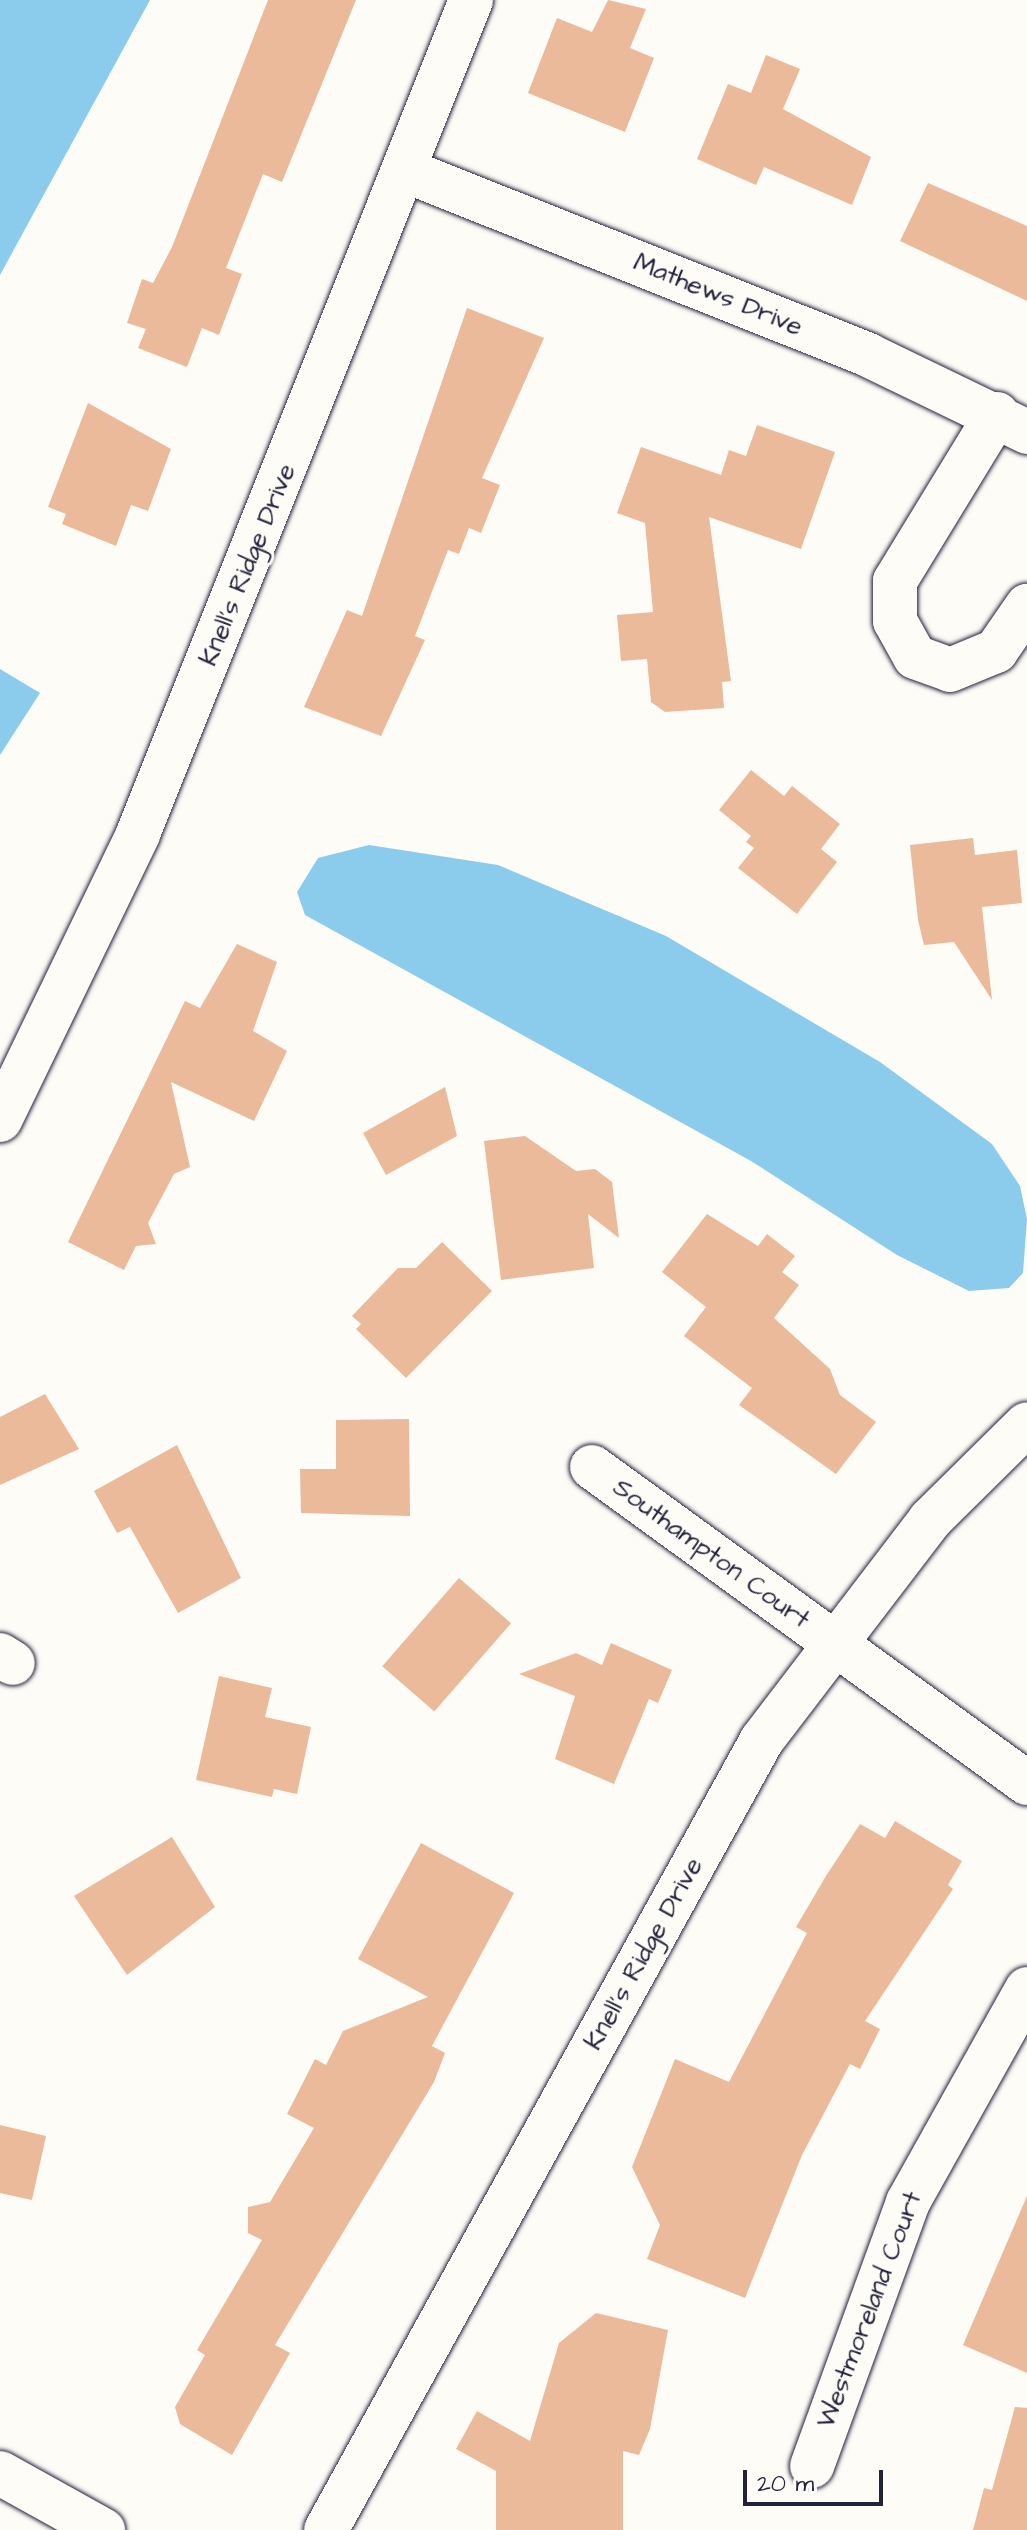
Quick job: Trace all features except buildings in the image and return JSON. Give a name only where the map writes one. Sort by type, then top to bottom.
[{"type":"street","name":"Knell's Ridge Drive","points":[[0,1120],[138,834],[471,0]]},
{"type":"street","name":"Mathews Drive","points":[[404,170],[868,355],[1012,423]]},
{"type":"street","points":[[1012,423],[895,581],[895,621],[915,657],[950,670],[996,651],[1027,606]]},
{"type":"street","name":"Knell's Ridge Drive","points":[[326,2530],[762,1740],[831,1642],[930,1520],[1027,1424]]},
{"type":"street","name":"Southampton Court","points":[[592,1467],[1027,1783]]},
{"type":"street","name":"Westmoreland Court","points":[[812,2466],[908,2202],[1027,1989]]},
{"type":"street","points":[[0,2473],[103,2530]]},
{"type":"water","points":[[0,0],[150,0],[0,275]]},
{"type":"water","points":[[0,669],[40,693],[0,755]]},
{"type":"water","points":[[369,845],[498,865],[666,936],[880,1062],[992,1144],[1020,1186],[1027,1219],[1023,1273],[1009,1288],[969,1291],[897,1255],[751,1161],[305,915],[297,892],[318,858]]}]
